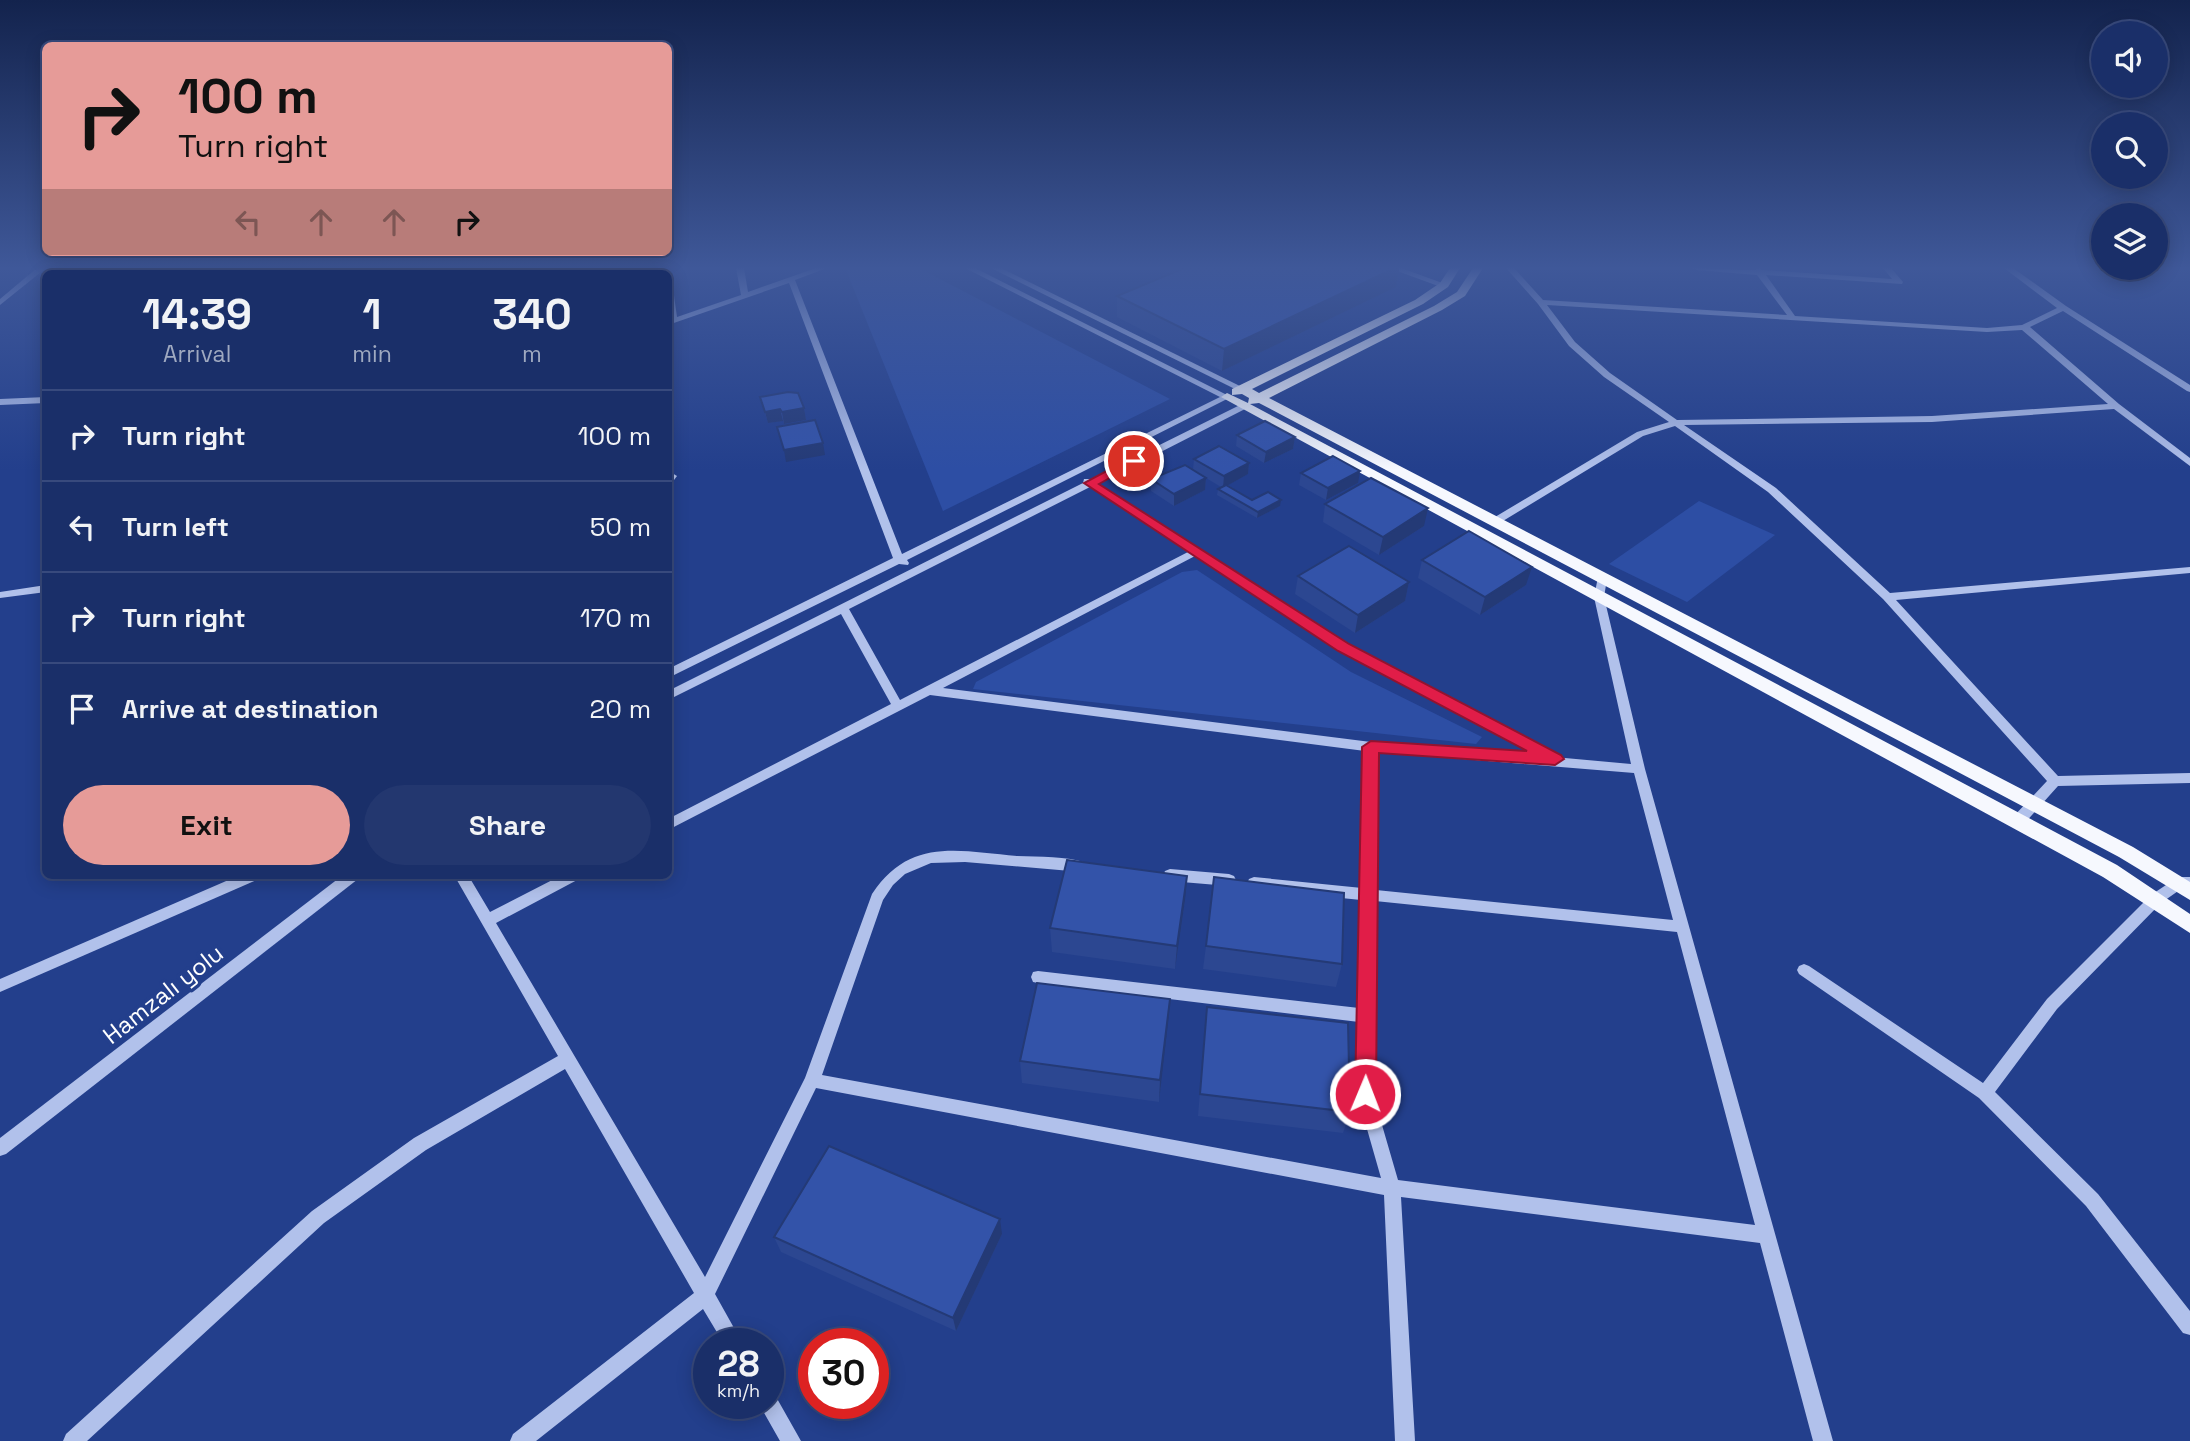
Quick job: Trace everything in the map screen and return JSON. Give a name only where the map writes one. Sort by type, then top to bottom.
[{"type":"main road","points":[[1243,398],[1358,335]]},
{"type":"main road","points":[[1243,398],[1379,335]]},
{"type":"main road","points":[[1243,398],[1494,522],[2033,803],[2186,886]]},
{"type":"main road","points":[[1243,398],[1599,597],[2018,821],[2156,899],[2190,925]]},
{"type":"street","points":[[813,335],[900,559],[916,571]]},
{"type":"street","points":[[1111,335],[1243,398]]},
{"type":"street","points":[[1123,335],[1243,398]]},
{"type":"street","points":[[1566,335],[1598,367],[1772,490],[1887,597],[2055,781]]},
{"type":"street","points":[[2034,335],[2116,406],[2190,463]]},
{"type":"street","points":[[2106,335],[2190,389]]},
{"type":"street","points":[[672,672],[1074,473],[1243,398]]},
{"type":"street","points":[[672,694],[1090,483],[1243,398]]},
{"type":"street","points":[[0,402],[42,400]]},
{"type":"street","points":[[1494,522],[1640,434],[1679,422],[1932,419],[2116,406]]},
{"type":"street","points":[[1074,473],[1343,648],[1555,759]]},
{"type":"street","points":[[672,823],[1194,553]]},
{"type":"street","points":[[1887,597],[2190,570]]},
{"type":"street","points":[[1602,579],[1599,597],[1639,769],[1823,1441]]},
{"type":"street","points":[[0,595],[42,589]]},
{"type":"street","points":[[843,608],[898,706]]},
{"type":"street","points":[[927,690],[1371,747],[1555,759],[1639,769]]},
{"type":"street","points":[[1371,747],[1365,1094],[1392,1188],[1405,1441]]},
{"type":"street","points":[[2018,821],[2055,781],[2190,778]]},
{"type":"street","points":[[520,1441],[705,1296],[812,1080],[877,898],[898,870],[921,859],[947,855],[1097,868]]},
{"type":"street","points":[[1151,873],[1683,927]]},
{"type":"street","points":[[0,986],[243,879]]},
{"type":"street","name":"Hamzalı yolu","points":[[0,1149],[347,879]]},
{"type":"street","points":[[463,879],[724,1328]]},
{"type":"street","points":[[488,920],[566,879]]},
{"type":"street","points":[[1985,1093],[2052,1004],[2156,899],[2186,886]]},
{"type":"street","points":[[1804,970],[1985,1093],[2092,1200],[2190,1326]]},
{"type":"street","points":[[1038,977],[1367,1016]]},
{"type":"street","points":[[73,1441],[318,1217],[420,1144],[568,1059]]},
{"type":"street","points":[[812,1080],[1392,1188],[1767,1235]]},
{"type":"street","points":[[778,1419],[791,1441]]},
{"type":"shaded area","points":[[872,335],[1048,335],[1170,399],[943,511]]},
{"type":"shaded area","points":[[1699,501],[1775,535],[1687,602],[1609,564]]},
{"type":"shaded area","points":[[1197,570],[1351,672],[1482,737],[1476,744],[973,689],[976,682],[1182,572]]},
{"type":"building","points":[[1196,335],[1253,335],[1224,349]]},
{"type":"building","points":[[798,393],[804,408],[765,412],[760,397]]},
{"type":"building","points":[[815,420],[823,443],[784,450],[777,427]]},
{"type":"building","points":[[1265,421],[1295,437],[1266,452],[1237,435]]},
{"type":"building","points":[[1219,446],[1249,463],[1224,476],[1194,459]]},
{"type":"building","points":[[1333,456],[1360,471],[1328,488],[1301,473]]},
{"type":"building","points":[[1185,465],[1206,478],[1174,494],[1151,479]]},
{"type":"building","points":[[1371,478],[1428,508],[1383,537],[1325,504]]},
{"type":"building","points":[[1226,485],[1252,500],[1268,492],[1281,500],[1258,512],[1218,489]]},
{"type":"building","points":[[1469,531],[1532,567],[1485,597],[1422,560]]},
{"type":"building","points":[[1349,546],[1409,582],[1358,615],[1298,576]]},
{"type":"building","points":[[1067,860],[1187,876],[1177,946],[1050,928]]},
{"type":"building","points":[[1214,877],[1344,893],[1342,964],[1206,946]]},
{"type":"building","points":[[1037,983],[1170,999],[1160,1080],[1020,1061]]},
{"type":"building","points":[[1207,1007],[1348,1023],[1350,1112],[1200,1094]]},
{"type":"building","points":[[829,1146],[1000,1219],[953,1318],[774,1237]]},
{"type":"route","points":[[1134,461],[1090,483],[1343,648],[1555,759],[1371,747],[1365,1094]]}]
